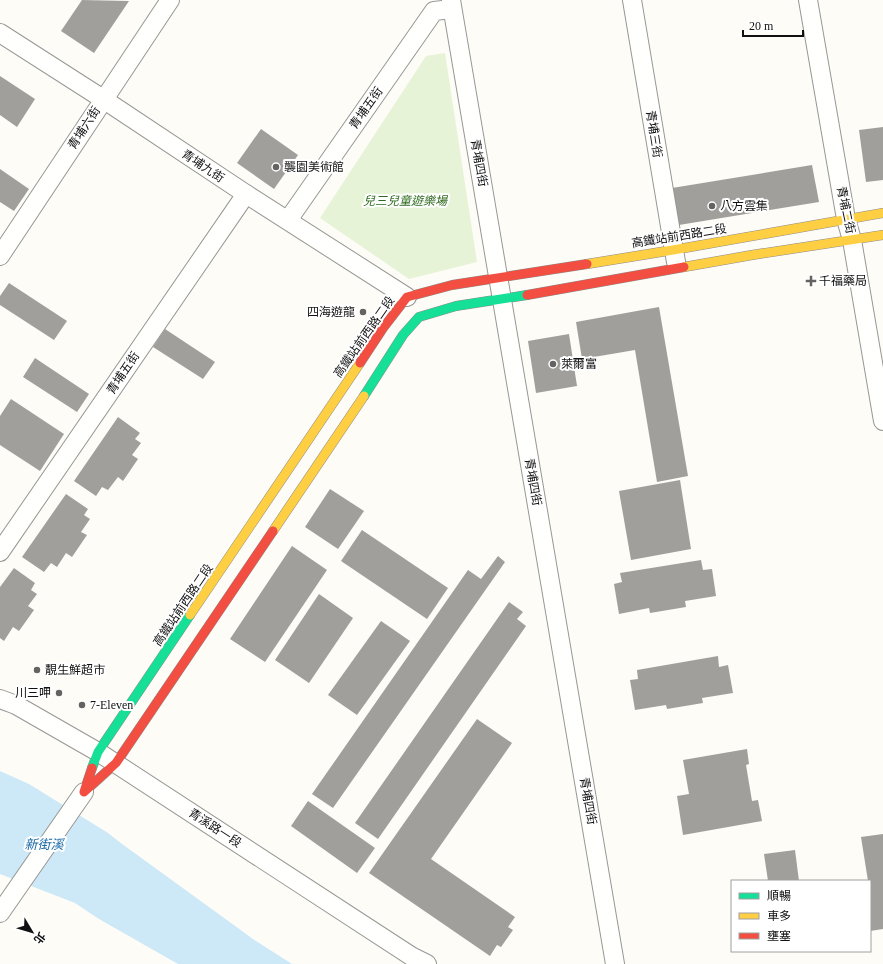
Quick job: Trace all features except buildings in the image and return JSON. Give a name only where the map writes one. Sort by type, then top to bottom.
[{"type":"street","name":"青埔六街","points":[[0,256],[170,0]]},
{"type":"street","name":"青埔三街","points":[[632,0],[677,269]]},
{"type":"street","name":"青埔二街","points":[[808,0],[846,219],[852,240],[883,421]]},
{"type":"street","name":"青埔五街","points":[[288,220],[434,11],[452,4]]},
{"type":"street","name":"青埔四街","points":[[452,4],[615,964]]},
{"type":"street","name":"青埔九街","points":[[0,34],[408,297]]},
{"type":"street","name":"青埔五街","points":[[0,552],[246,194]]},
{"type":"street","name":"高鐵站前西路二段","points":[[84,792],[98,752],[383,328],[408,297],[452,285],[673,250],[883,213]]},
{"type":"street","points":[[0,913],[84,792],[116,764],[370,388],[403,335],[419,317],[456,306],[883,235]]},
{"type":"street","name":"青溪路一段","points":[[0,698],[16,705],[98,752],[411,956],[426,964]]},
{"type":"green space","name":"兒三兒童遊樂場","points":[[445,53],[477,262],[409,279],[320,218],[426,56]]},
{"type":"water","name":"新街溪","points":[[0,771],[29,784],[108,833],[253,939],[292,964],[178,964],[99,919],[75,903],[0,874]]},
{"type":"traffic: fast","points":[[364,396],[403,335],[419,317],[456,306],[527,295]]},
{"type":"traffic: fast","points":[[92,768],[98,752],[190,615]]},
{"type":"traffic: slow","points":[[587,264],[883,213]]},
{"type":"traffic: slow","points":[[684,267],[883,235]]},
{"type":"traffic: slow","points":[[190,615],[360,363]]},
{"type":"traffic: slow","points":[[273,531],[364,396]]},
{"type":"traffic: jam","points":[[360,363],[383,328],[407,297],[452,285],[587,264]]},
{"type":"traffic: jam","points":[[527,295],[684,267]]},
{"type":"traffic: jam","points":[[92,768],[84,792],[116,763],[273,531]]},
{"type":"place","name":"襲園美術館","points":[[276,167]]},
{"type":"place","name":"八方雲集","points":[[712,206]]},
{"type":"place","name":"千福藥局","points":[[811,281]]},
{"type":"place","name":"四海遊龍","points":[[363,312]]},
{"type":"place","name":"萊爾富","points":[[553,364]]},
{"type":"place","name":"靚生鮮超市","points":[[37,670]]},
{"type":"place","name":"川三呷","points":[[59,693]]},
{"type":"place","name":"7-Eleven","points":[[82,705]]}]
